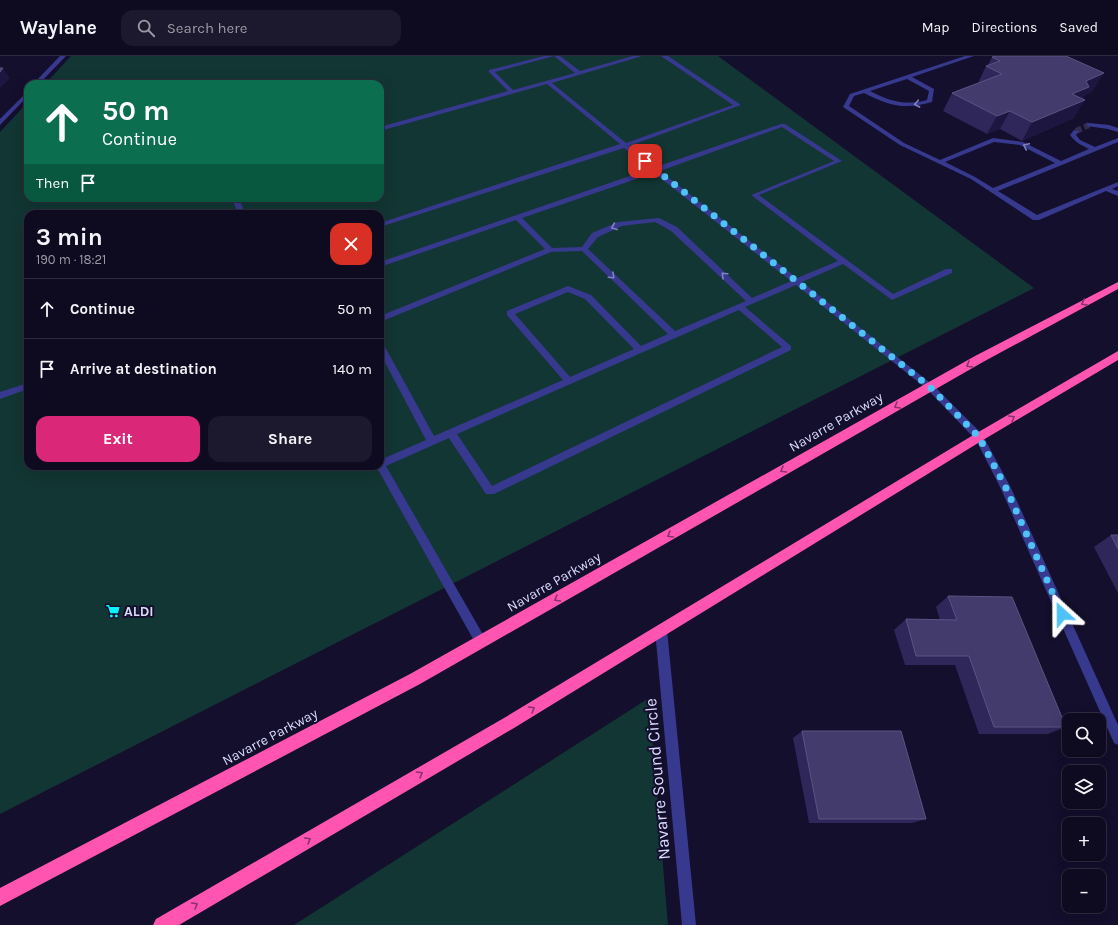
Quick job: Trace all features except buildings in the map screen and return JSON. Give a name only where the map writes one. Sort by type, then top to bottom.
[{"type":"highway","name":"Navarre Parkway","points":[[0,897],[415,679],[930,387],[1118,285]]},
{"type":"highway","points":[[162,925],[509,722],[979,437],[1118,355]]},
{"type":"street","points":[[40,80],[63,56]]},
{"type":"street","points":[[512,92],[491,71],[551,56]]},
{"type":"street","points":[[556,56],[579,73]]},
{"type":"street","points":[[384,128],[639,56]]},
{"type":"street","points":[[384,224],[625,145],[738,105],[664,56]]},
{"type":"street","points":[[971,56],[852,95],[846,107],[902,144],[973,178],[1036,218],[1118,184]]},
{"type":"street","points":[[865,91],[889,104],[914,106],[930,101],[932,90],[907,77]]},
{"type":"street","points":[[548,82],[655,170],[930,387],[979,437],[1006,488],[1118,740]]},
{"type":"street","points":[[0,122],[24,97]]},
{"type":"street","points":[[384,264],[783,125],[839,161],[754,195],[892,297],[949,271]]},
{"type":"street","points":[[1089,125],[1109,127],[1118,130]]},
{"type":"street","points":[[1076,130],[1074,135],[1078,141],[1094,150]]},
{"type":"street","points":[[940,162],[993,140],[1021,143],[1060,163]]},
{"type":"street","points":[[992,191],[1116,142]]},
{"type":"street","points":[[1107,188],[1118,194]]},
{"type":"street","points":[[517,218],[550,250]]},
{"type":"street","points":[[584,249],[595,235],[621,224],[656,220],[674,229],[752,302]]},
{"type":"street","points":[[384,317],[550,250],[584,249],[674,335]]},
{"type":"street","points":[[384,462],[844,261]]},
{"type":"street","points":[[569,382],[510,313],[568,289],[588,297],[640,350]]},
{"type":"street","points":[[451,433],[490,491],[788,348],[740,306]]},
{"type":"street","points":[[384,352],[432,442]]},
{"type":"street","points":[[0,396],[24,387]]},
{"type":"street","points":[[383,470],[481,642]]},
{"type":"street","name":"Navarre Sound Circle","points":[[661,630],[689,925]]},
{"type":"green space","points":[[71,56],[718,56],[1034,288],[0,814],[0,132],[24,106],[24,202],[384,202],[384,80],[49,80]]},
{"type":"green space","points":[[649,698],[668,925],[294,925]]},
{"type":"tunnel","points":[[1076,131],[1089,125]]},
{"type":"place","name":"ALDI","points":[[113,611]]},
{"type":"route","points":[[645,161],[930,387],[979,437],[1006,488],[1062,614]]}]
